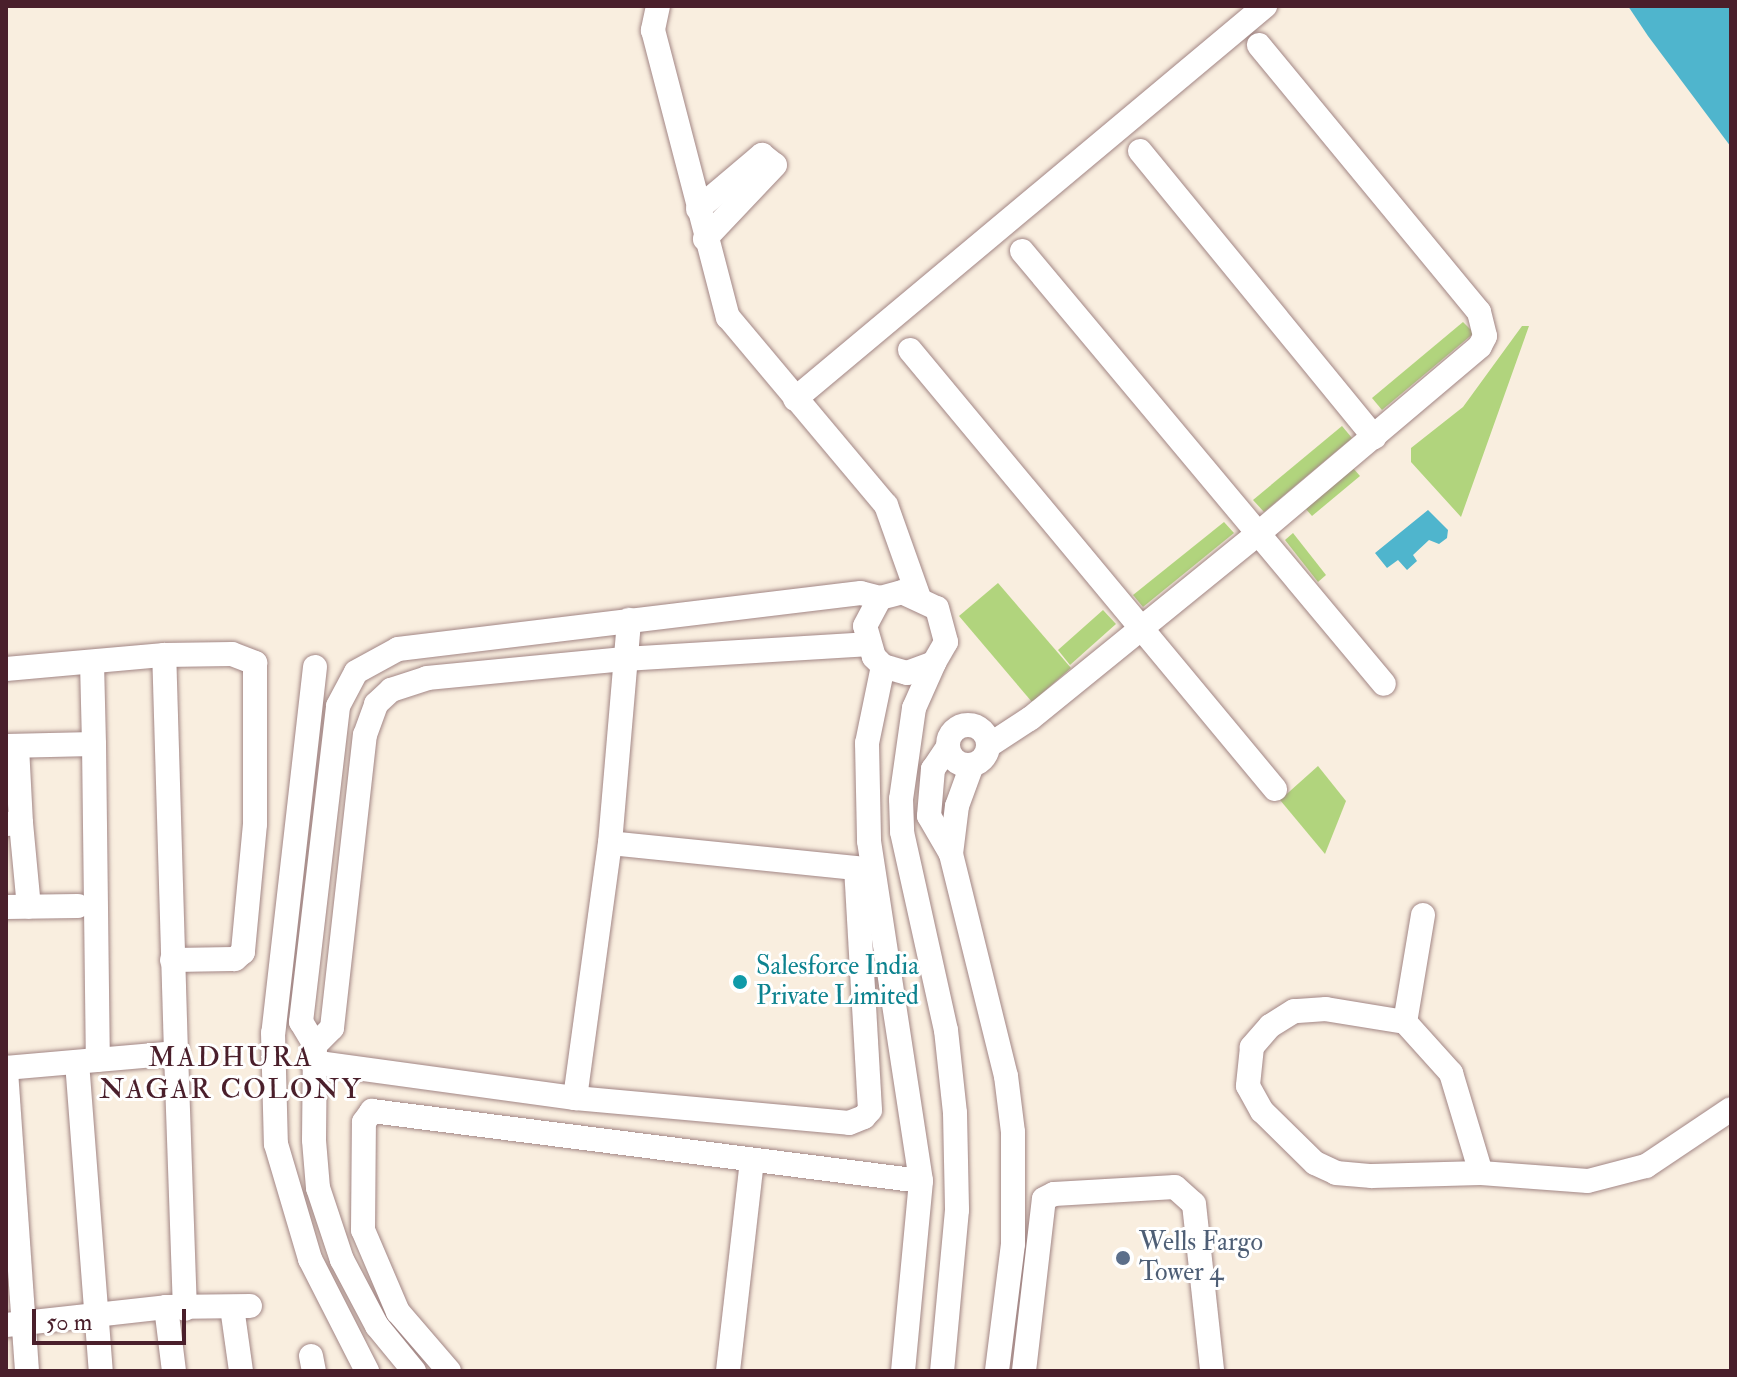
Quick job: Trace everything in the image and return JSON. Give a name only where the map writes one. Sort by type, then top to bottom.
[{"type":"street","points":[[658,6],[653,30],[705,239],[728,317],[886,505],[918,595]]},
{"type":"street","points":[[795,399],[1265,6]]},
{"type":"street","points":[[951,854],[957,806],[972,765],[983,759],[988,746],[1140,630],[1480,346],[1485,326],[1479,312],[1259,45]]},
{"type":"street","points":[[1140,151],[1374,437]]},
{"type":"street","points":[[698,209],[762,155],[775,165],[705,239]]},
{"type":"street","points":[[1022,251],[1384,684]]},
{"type":"street","points":[[910,350],[1275,789]]},
{"type":"street","points":[[414,1371],[377,1326],[342,1260],[318,1188],[314,1054],[301,1022],[342,691],[371,660],[398,649],[839,594],[880,598],[902,592],[918,595],[937,608],[947,629],[946,642],[914,708],[901,799],[902,832],[946,1030],[955,1113],[957,1210],[942,1371]]},
{"type":"street","points":[[880,598],[867,613],[867,644],[883,666],[907,673],[934,663]]},
{"type":"street","points":[[575,1098],[610,843],[629,620]]},
{"type":"street","points":[[485,673],[487,640]]},
{"type":"street","points":[[314,1054],[332,1028],[363,749],[376,704],[391,690],[427,678],[624,659],[867,644]]},
{"type":"street","points":[[164,655],[176,1053],[174,1371]]},
{"type":"street","points":[[6,669],[92,664],[164,655],[249,657],[255,663],[257,729],[243,952],[235,959],[172,960]]},
{"type":"street","points":[[92,664],[94,744],[88,1061],[101,1371]]},
{"type":"street","points":[[883,666],[867,743],[869,841],[921,1181],[903,1371]]},
{"type":"street","points":[[315,667],[273,1033],[276,1144],[310,1259],[367,1371]]},
{"type":"street","points":[[988,746],[985,734],[968,725],[951,734],[948,747],[933,769],[928,808],[931,823],[951,854],[1006,1076],[1013,1132],[1013,1244],[997,1371]]},
{"type":"street","points":[[78,906],[17,907],[12,746],[94,744]]},
{"type":"street","points":[[333,745],[363,749]]},
{"type":"street","points":[[948,747],[953,759],[972,765]]},
{"type":"street","points":[[314,1054],[575,1098],[849,1123],[864,1117],[870,1110],[852,789]]},
{"type":"street","points":[[610,843],[856,868]]},
{"type":"street","points":[[1405,1022],[1423,915]]},
{"type":"street","points":[[1481,1173],[1451,1073],[1405,1022],[1326,1009],[1294,1011],[1270,1026],[1252,1047],[1248,1086],[1293,1145],[1336,1173],[1481,1173],[1588,1181],[1646,1166],[1731,1109]]},
{"type":"street","points":[[27,1371],[15,1325],[6,1068],[176,1053]]},
{"type":"street","points":[[449,1371],[398,1312],[363,1230],[364,1122],[372,1111],[921,1181]]},
{"type":"street","points":[[728,1371],[752,1161]]},
{"type":"street","points":[[1024,1371],[1044,1199],[1054,1194],[1175,1187],[1194,1204],[1212,1371]]},
{"type":"street","points":[[15,1325],[175,1308],[241,1306],[241,1371]]},
{"type":"green space","points":[[1463,322],[1474,333],[1382,410],[1372,398]]},
{"type":"green space","points":[[1522,326],[1529,326],[1461,517],[1411,462],[1411,448],[1463,407]]},
{"type":"green space","points":[[1342,426],[1352,438],[1264,512],[1253,500]]},
{"type":"green space","points":[[1353,468],[1360,476],[1312,516],[1305,508]]},
{"type":"green space","points":[[1224,522],[1234,533],[1143,607],[1133,595]]},
{"type":"green space","points":[[1293,533],[1326,575],[1318,582],[1285,540]]},
{"type":"green space","points":[[998,583],[1071,668],[1032,702],[959,616]]},
{"type":"green space","points":[[1103,610],[1116,624],[1070,665],[1058,650]]},
{"type":"green space","points":[[1318,766],[1346,801],[1325,854],[1280,800]]},
{"type":"water","points":[[1628,6],[1731,6],[1731,147],[1648,36]]},
{"type":"water","points":[[1428,510],[1448,530],[1447,538],[1439,544],[1429,540],[1413,555],[1417,561],[1407,570],[1398,560],[1387,568],[1375,553]]},
{"type":"place","name":"Salesforce India Private Limited","points":[[740,982]]},
{"type":"place","name":"Wells Fargo Tower 4","points":[[1123,1258]]},
{"type":"district","name":"MADHURA NAGAR COLONY","points":[[231,1074]]}]
